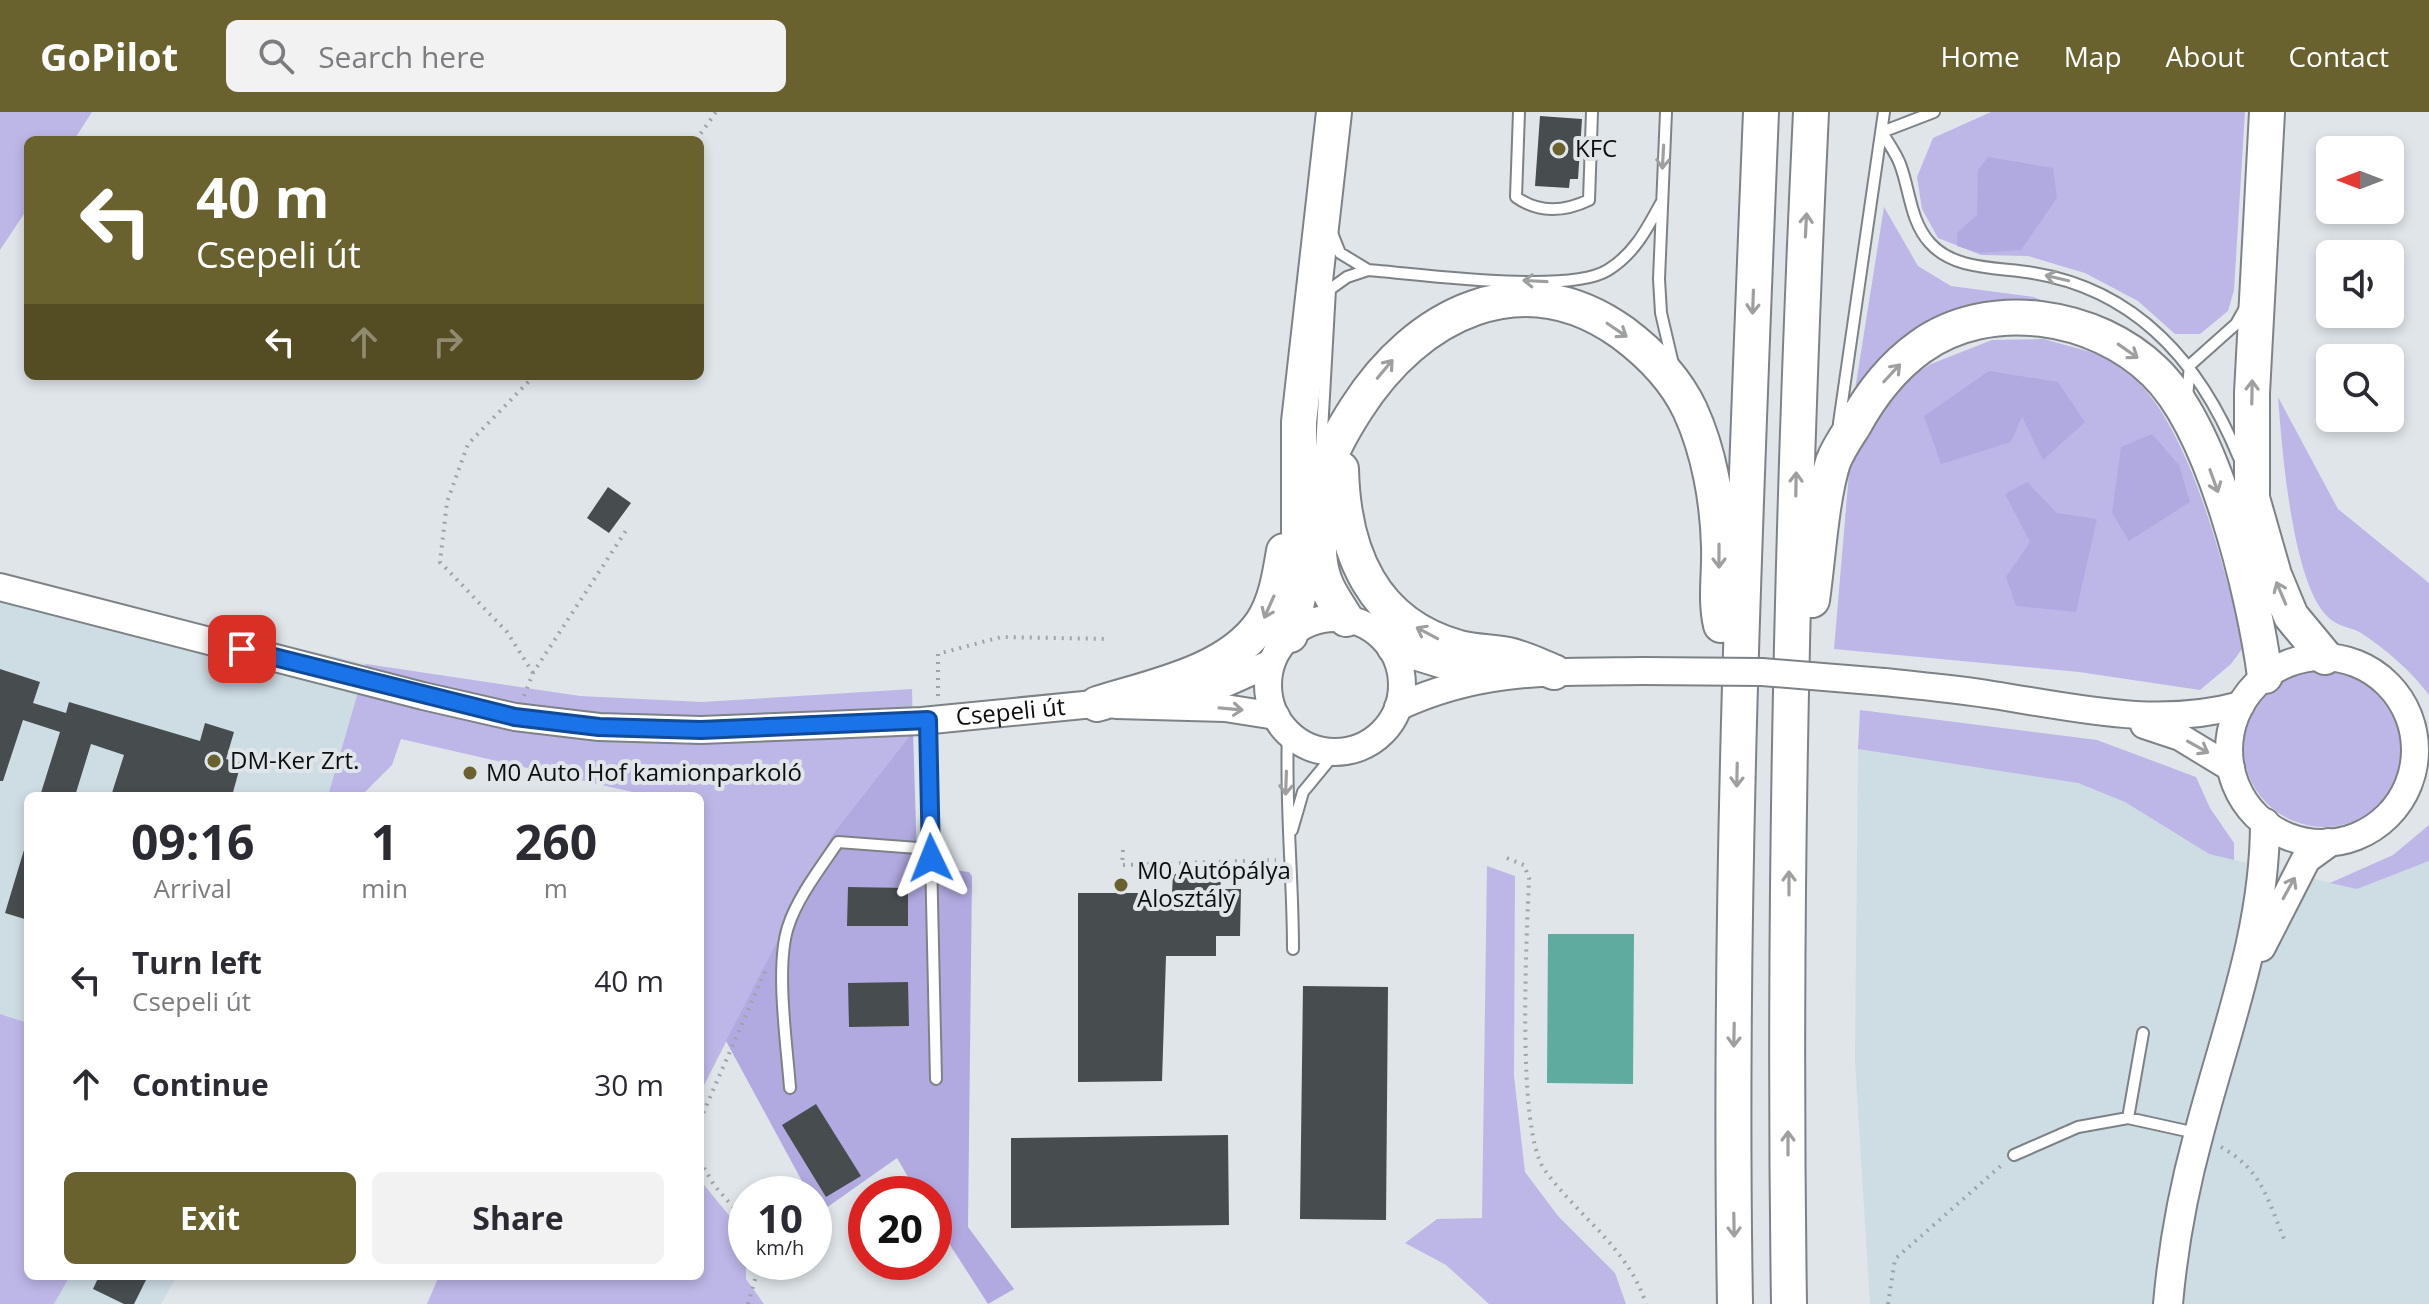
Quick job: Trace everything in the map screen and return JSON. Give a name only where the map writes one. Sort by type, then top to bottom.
[{"type":"highway","points":[[1735,1304],[1732,1147],[1738,697],[1761,112]]},
{"type":"highway","points":[[1789,1304],[1790,758],[1801,323],[1811,112]]},
{"type":"highway","points":[[2267,112],[2257,284],[2252,498],[2274,575],[2291,616],[2325,657]]},
{"type":"highway","points":[[1290,635],[1299,593],[1309,482],[1309,325],[1333,116]]},
{"type":"highway","points":[[1097,704],[1218,661],[1240,647],[1263,622],[1277,589],[1309,482],[1390,361],[1433,327],[1464,310],[1514,301],[1543,301],[1574,308],[1609,324],[1662,366],[1677,387],[1701,439],[1712,488],[1719,544],[1718,616],[1738,697]]},
{"type":"highway","points":[[1790,758],[1834,461],[1867,402],[1893,370],[1922,345],[1989,321],[2043,319],[2092,329],[2127,349],[2156,373],[2183,409],[2201,443],[2229,523],[2257,623],[2265,676]]},
{"type":"highway","points":[[1353,413],[1341,464],[1342,508],[1352,553],[1369,587],[1400,618],[1427,635],[1459,648],[1512,656],[1554,672]]},
{"type":"highway","points":[[1309,482],[1325,582],[1346,619]]},
{"type":"main road","points":[[2168,1304],[2177,1231],[2198,1133],[2244,984],[2263,875],[2265,823]]},
{"type":"main road","points":[[2244,984],[2287,890],[2306,859],[2328,843]]},
{"type":"street","name":"Csepeli út","points":[[0,587],[515,717],[599,727],[701,730],[827,725],[1097,704],[1224,684],[1271,663]]},
{"type":"street","points":[[1326,618],[1346,619],[1364,624],[1391,649],[1399,668],[1398,707],[1388,725],[1374,739],[1356,749],[1336,752],[1302,744],[1282,725],[1268,681],[1271,663],[1290,635],[1307,624],[1326,618]]},
{"type":"street","points":[[1391,649],[1440,664],[1554,672]]},
{"type":"street","points":[[2325,657],[2349,661],[2372,671],[2391,687],[2421,736],[2414,764],[2416,792],[2372,829],[2351,839],[2328,843],[2294,839],[2265,823],[2243,799],[2231,768],[2232,725],[2241,705],[2265,676],[2293,662],[2325,657]]},
{"type":"street","points":[[1398,707],[1430,692],[1482,677],[1554,672],[1762,672],[1989,694],[2110,715],[2180,737],[2231,768]]},
{"type":"street","name":"Csepeli út","points":[[1097,704],[1225,708],[1282,725]]},
{"type":"street","points":[[2110,715],[2175,717],[2207,714],[2241,705]]},
{"type":"lane","points":[[1519,112],[1516,197],[1533,209],[1573,208],[1589,200],[1592,112]]},
{"type":"lane","points":[[1666,112],[1661,203],[1661,313],[1677,387]]},
{"type":"lane","points":[[1834,461],[1884,112]]},
{"type":"lane","points":[[1882,132],[1934,112]]},
{"type":"lane","points":[[1330,258],[1333,116]]},
{"type":"lane","points":[[1882,132],[1900,164],[1911,204],[1931,244],[1971,266],[2068,281],[2113,300],[2148,324],[2190,365],[2217,409],[2252,498]]},
{"type":"lane","points":[[1330,228],[1340,253],[1368,270],[1546,282],[1584,279],[1607,271],[1640,243],[1661,203]]},
{"type":"lane","points":[[1309,325],[1319,298],[1331,287],[1368,270]]},
{"type":"lane","points":[[1309,482],[1330,273]]},
{"type":"lane","points":[[2183,409],[2190,365],[2236,324],[2257,284]]},
{"type":"lane","points":[[933,719],[931,849],[936,1079]]},
{"type":"lane","points":[[1282,725],[1285,797],[1293,852],[1293,949]]},
{"type":"lane","points":[[1291,832],[1303,792],[1336,752]]},
{"type":"lane","points":[[790,1088],[784,974],[788,928],[825,861],[838,842],[931,849]]},
{"type":"lane","points":[[2128,1118],[2143,1033]]},
{"type":"lane","points":[[2014,1155],[2078,1127],[2128,1118],[2198,1133]]},
{"type":"path","points":[[699,136],[716,112]]},
{"type":"path","points":[[530,380],[468,444],[447,502],[440,562],[507,632],[533,673]]},
{"type":"path","points":[[515,717],[533,673],[627,529]]},
{"type":"path","points":[[933,719],[938,654],[1001,637],[1109,639]]},
{"type":"path","points":[[1123,850],[1122,865],[1272,862],[1293,852]]},
{"type":"path","points":[[1507,858],[1524,865],[1529,878],[1527,1068],[1535,1145],[1543,1167],[1626,1261],[1646,1304]]},
{"type":"path","points":[[704,1111],[767,967]]},
{"type":"path","points":[[2198,1133],[2245,1160],[2260,1182],[2285,1241]]},
{"type":"path","points":[[1888,1304],[1895,1259],[2014,1155]]},
{"type":"path","points":[[704,1168],[728,1201]]},
{"type":"path","points":[[748,1304],[757,1280]]},
{"type":"shaded area","points":[[0,112],[92,112],[77,136],[24,136],[24,214],[0,250]]},
{"type":"shaded area","points":[[1991,112],[2245,112],[2234,290],[2228,311],[2200,334],[2175,334],[2138,301],[2085,273],[2028,256],[1981,255],[1938,238],[1922,209],[1917,177],[1933,138]]},
{"type":"shaded area","points":[[1988,157],[2053,168],[2057,198],[2021,250],[1980,253],[1957,246],[1957,233],[1977,215],[1978,170]]},
{"type":"shaded area","points":[[1884,207],[1918,266],[1951,286],[2034,297],[2072,314],[1890,352],[1855,390]]},
{"type":"shaded area","points":[[2044,339],[2114,362],[2140,384],[2163,414],[2182,450],[2213,531],[2245,645],[2231,664],[2200,690],[2079,672],[1834,649],[1851,449],[1890,390],[1931,364],[1992,340]]},
{"type":"shaded area","points":[[1989,371],[2058,382],[2085,422],[2043,460],[2022,417],[2011,442],[1941,464],[1924,416]]},
{"type":"shaded area","points":[[2278,397],[2338,509],[2429,583],[2429,695],[2389,654],[2361,633],[2333,621],[2319,606],[2308,582],[2292,517]]},
{"type":"shaded area","points":[[2152,434],[2179,465],[2190,502],[2129,541],[2112,513],[2121,447]]},
{"type":"shaded area","points":[[2027,482],[2057,513],[2097,519],[2076,612],[2016,606],[2006,577],[2030,542],[2005,494]]},
{"type":"shaded area","points":[[0,577],[366,664],[329,792],[24,792],[24,1022],[0,1014]]},
{"type":"shaded area","points":[[366,664],[580,696],[702,702],[912,689],[913,731],[831,836],[704,1085],[704,792],[633,792],[401,739],[392,765],[365,792],[329,792]]},
{"type":"shaded area","points":[[2324,665],[2355,671],[2381,689],[2399,715],[2405,746],[2399,777],[2381,803],[2355,821],[2324,827],[2293,821],[2267,803],[2249,777],[2243,746],[2249,715],[2267,689],[2293,671]]},
{"type":"shaded area","points":[[1860,710],[2097,740],[2196,777],[2210,808],[2234,843],[2234,860],[2209,854],[2125,802],[2078,783],[1858,749]]},
{"type":"shaded area","points":[[913,731],[917,858],[932,867],[969,872],[972,876],[968,1227],[1014,1289],[988,1304],[952,1248],[952,1176],[908,1176],[897,1158],[871,1176],[848,1176],[848,1193],[832,1204],[832,1176],[799,1176],[726,1041],[831,836]]},
{"type":"shaded area","points":[[1858,749],[2078,783],[2125,802],[2209,854],[2357,889],[2429,861],[2429,1304],[1870,1304],[1855,1061]]},
{"type":"shaded area","points":[[2429,825],[2429,861],[2357,889],[2330,883],[2393,855]]},
{"type":"shaded area","points":[[1487,866],[1515,876],[1514,1076],[1525,1172],[1558,1216],[1615,1273],[1626,1304],[1489,1304],[1446,1265],[1405,1243],[1437,1219],[1482,1218]]},
{"type":"shaded area","points":[[1548,934],[1634,934],[1633,1084],[1547,1083]]},
{"type":"shaded area","points":[[0,1014],[24,1022],[24,1280],[68,1280],[54,1304],[0,1304]]},
{"type":"shaded area","points":[[704,1185],[728,1214],[728,1280],[747,1280],[764,1304],[427,1304],[437,1280],[704,1280]]},
{"type":"shaded area","points":[[68,1280],[175,1280],[161,1304],[54,1304]]},
{"type":"building","name":"KFC","points":[[1540,116],[1582,119],[1578,179],[1570,179],[1569,188],[1535,186]]},
{"type":"building","points":[[608,487],[631,503],[609,533],[587,518]]},
{"type":"building","points":[[0,669],[40,682],[33,703],[66,713],[69,702],[200,741],[205,723],[234,732],[226,759],[241,763],[233,792],[112,792],[124,755],[91,744],[76,792],[41,792],[60,732],[23,720],[3,781],[0,781]]},
{"type":"building","points":[[24,850],[24,919],[5,913]]},
{"type":"building","points":[[1222,873],[1220,889],[1241,889],[1240,936],[1216,936],[1216,956],[1166,956],[1162,1081],[1078,1082],[1078,893],[1172,893],[1173,874]]},
{"type":"building","points":[[848,887],[908,888],[908,926],[847,926]]},
{"type":"building","points":[[908,982],[909,1026],[849,1027],[848,983]]},
{"type":"building","points":[[1303,986],[1388,987],[1386,1220],[1300,1219]]},
{"type":"building","points":[[816,1104],[861,1176],[848,1176],[848,1184],[832,1193],[832,1176],[813,1176],[782,1125]]},
{"type":"building","points":[[1228,1135],[1229,1225],[1011,1228],[1011,1138]]},
{"type":"building","points":[[97,1280],[146,1280],[134,1304],[124,1304],[93,1289]]},
{"type":"place","name":"KFC","points":[[1559,149]]},
{"type":"place","name":"DM-Ker Zrt.","points":[[214,761]]},
{"type":"place","name":"M0 Auto Hof kamionparkoló","points":[[470,773]]},
{"type":"place","name":"M0 Autópálya Alosztály","points":[[1121,885]]},
{"type":"route","points":[[242,649],[515,717],[599,727],[701,730],[928,720],[931,858]]}]
